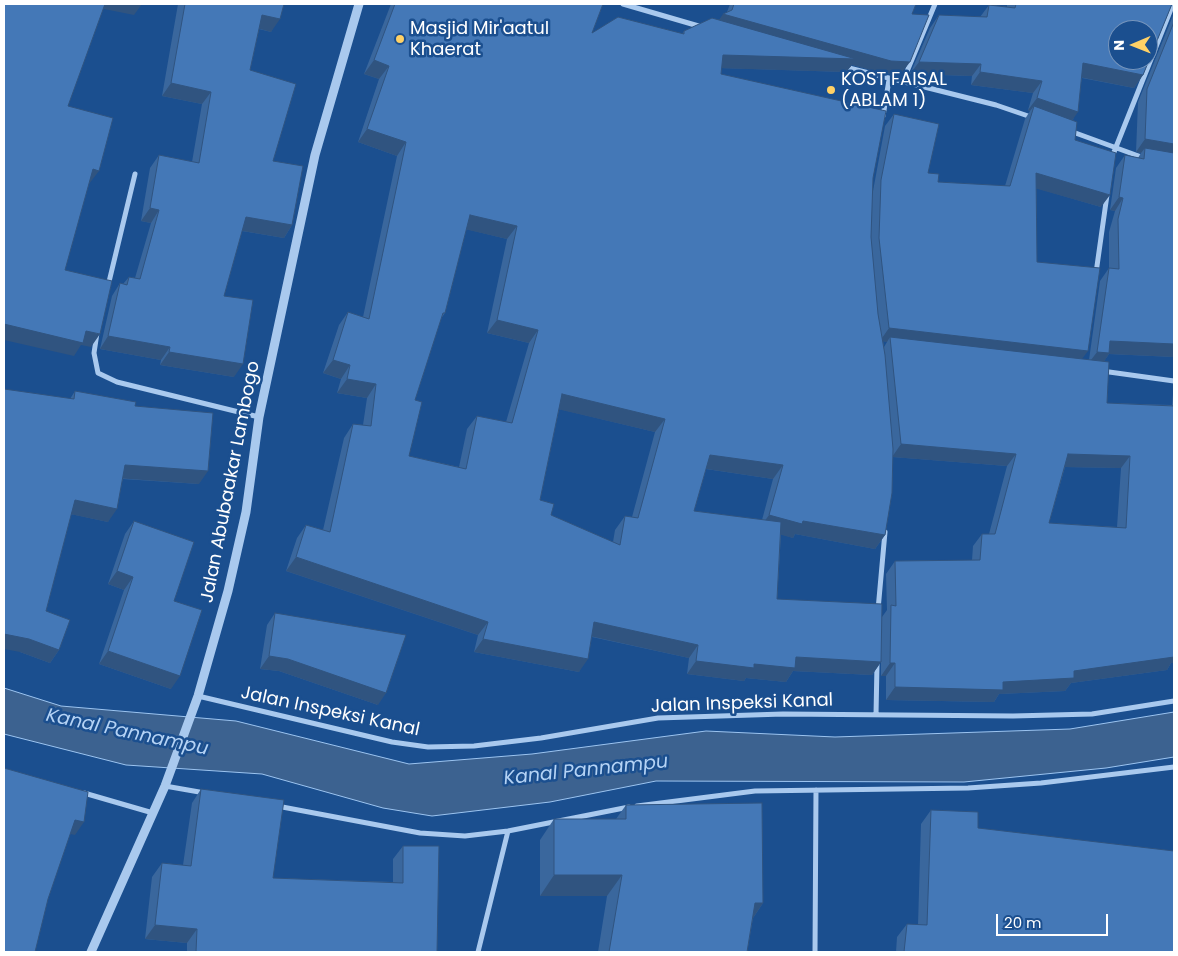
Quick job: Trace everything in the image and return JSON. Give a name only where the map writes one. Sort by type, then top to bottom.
[{"type":"street","name":"Jalan Abubaakar Lambogo","points":[[92,952],[164,786],[198,696],[233,571],[246,512],[260,417],[315,155],[359,4]]},
{"type":"street","points":[[623,4],[709,29]]},
{"type":"street","points":[[903,81],[935,4]]},
{"type":"street","points":[[1113,158],[1114,149],[1173,4]]},
{"type":"street","points":[[837,64],[889,80],[903,81],[996,105],[1043,120]]},
{"type":"street","points":[[882,126],[889,80]]},
{"type":"street","points":[[1062,127],[1114,149],[1151,159]]},
{"type":"street","points":[[106,296],[135,174]]},
{"type":"street","points":[[1095,282],[1109,187]]},
{"type":"street","points":[[99,323],[94,353],[98,373],[117,382],[260,417]]},
{"type":"street","points":[[1092,369],[1174,381]]},
{"type":"street","points":[[877,621],[885,525]]},
{"type":"street","points":[[876,715],[877,659]]},
{"type":"street","name":"Jalan Inspeksi Kanal","points":[[198,696],[392,742],[428,747],[474,746],[540,738],[658,718],[727,715],[1013,716],[1092,714],[1174,701]]},
{"type":"street","points":[[270,804],[420,833],[465,836],[508,831],[650,803],[755,791],[968,788],[1051,782],[1174,767]]},
{"type":"street","points":[[164,786],[213,794]]},
{"type":"street","points":[[74,790],[153,812]]},
{"type":"street","points":[[816,790],[816,952]]},
{"type":"street","points":[[478,952],[508,831]]},
{"type":"water","name":"Kanal Pannampu","points":[[4,688],[61,706],[236,721],[409,764],[532,754],[706,731],[835,737],[1070,729],[1174,712],[1174,757],[1106,768],[964,782],[656,781],[550,802],[432,816],[383,808],[262,774],[126,765],[4,734]]},
{"type":"building","points":[[4,4],[105,4],[68,106],[113,118],[99,171],[93,169],[65,270],[112,281],[100,334],[86,331],[83,343],[4,324]]},
{"type":"building","points":[[185,4],[284,4],[280,19],[262,15],[250,70],[296,84],[273,161],[303,166],[292,225],[246,217],[224,296],[253,300],[243,364],[169,352],[170,347],[108,336],[120,283],[127,285],[129,277],[140,279],[159,210],[150,208],[159,155],[199,163],[211,92],[171,83]]},
{"type":"building","points":[[395,4],[603,4],[592,33],[618,17],[684,34],[684,31],[712,18],[856,59],[723,55],[721,74],[886,111],[873,178],[871,237],[878,314],[885,355],[893,449],[892,493],[885,535],[803,521],[802,524],[769,515],[783,465],[710,455],[694,511],[781,522],[777,599],[882,604],[881,662],[796,657],[795,668],[754,664],[754,668],[696,661],[698,645],[594,622],[588,659],[483,639],[488,622],[296,557],[306,525],[330,532],[353,424],[371,426],[376,384],[347,379],[350,365],[333,360],[348,312],[369,319],[406,142],[367,129],[389,66],[374,60]],"holes":[[[470,215],[517,226],[497,320],[538,330],[512,423],[477,416],[466,469],[409,456],[422,402],[415,400],[443,313],[445,313]],[[562,394],[665,419],[638,518],[625,516],[620,545],[551,515],[554,504],[540,500]]]},
{"type":"building","points":[[734,4],[916,4],[912,14],[929,15],[910,62],[891,61],[723,14],[732,10]]},
{"type":"building","points":[[1016,4],[1172,4],[1158,38],[1158,20],[1108,20],[1108,68],[1083,63],[1078,112],[1037,98],[1042,81],[980,72],[981,64],[919,62],[939,15],[987,17],[989,5],[1015,8]]},
{"type":"building","points":[[1174,22],[1174,144],[1145,139],[1147,89],[1155,70],[1158,70],[1158,62]]},
{"type":"building","points":[[1118,70],[1145,70],[1143,75]]},
{"type":"building","points":[[1034,106],[1077,122],[1075,140],[1116,153],[1110,195],[1036,173],[1037,262],[1100,268],[1088,351],[889,328],[879,238],[881,180],[894,114],[939,124],[928,173],[939,174],[938,182],[1010,186]]},
{"type":"building","points":[[1145,148],[1174,153],[1174,344],[1110,341],[1109,353],[1097,352],[1109,268],[1119,269],[1118,219],[1123,198],[1119,197],[1125,155],[1144,159]]},
{"type":"building","points":[[890,337],[1109,362],[1107,403],[1174,406],[1174,657],[1074,671],[1074,678],[1003,682],[1003,690],[895,687],[895,663],[890,663],[891,605],[896,606],[895,561],[980,560],[982,534],[995,534],[1016,454],[901,444]],"holes":[[[1068,454],[1130,456],[1126,528],[1049,523]]]},
{"type":"building","points":[[4,389],[74,399],[75,391],[136,402],[135,406],[213,413],[208,471],[125,465],[117,509],[75,500],[46,611],[70,620],[59,650],[29,639],[4,634]]},
{"type":"building","points":[[134,521],[194,542],[174,601],[202,610],[180,676],[108,651],[133,577],[117,571]]},
{"type":"building","points":[[275,613],[406,635],[386,693],[288,659],[269,656]]},
{"type":"building","points":[[4,768],[88,792],[84,822],[75,820],[48,899],[35,952],[4,952]]},
{"type":"building","points":[[201,789],[284,800],[273,878],[403,883],[403,846],[439,846],[437,952],[196,952],[197,929],[155,925],[162,863],[191,866]]},
{"type":"building","points":[[762,803],[763,903],[755,903],[747,952],[609,952],[622,875],[554,875],[554,819],[626,819],[626,805]]},
{"type":"building","points":[[931,810],[978,812],[978,828],[1174,851],[1174,952],[904,952],[907,924],[927,925]]},
{"type":"place","name":"Masjid Mir'aatul Khaerat","points":[[400,39]]},
{"type":"place","name":"KOST FAISAL (ABLAM 1)","points":[[831,90]]}]
